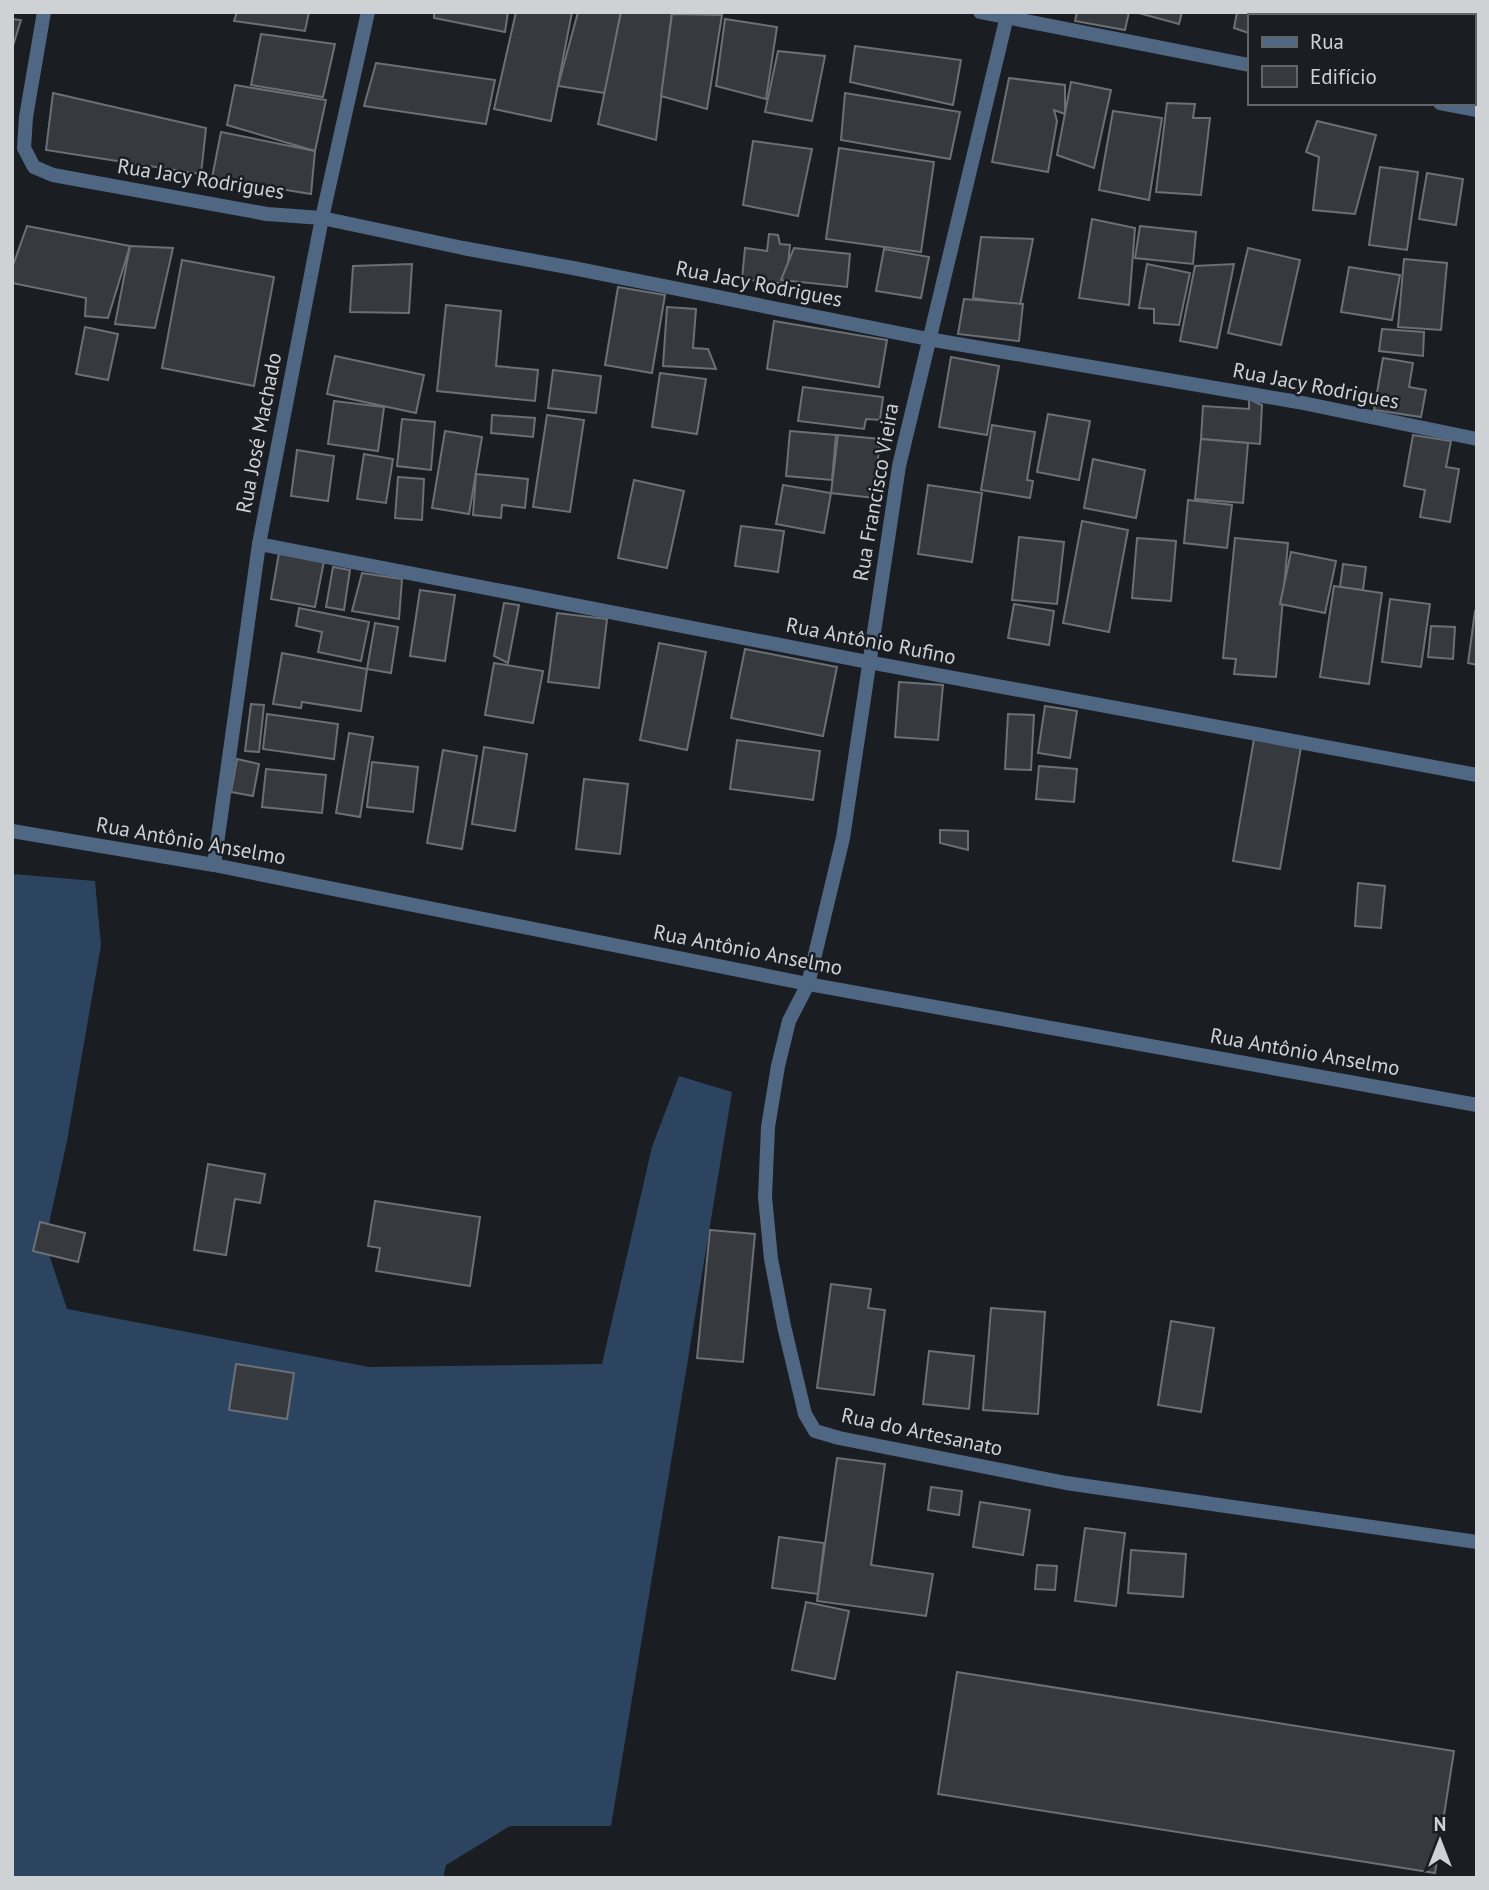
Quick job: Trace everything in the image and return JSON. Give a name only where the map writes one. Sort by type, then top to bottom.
[{"type":"street","name":"Rua Jacy Rodrigues","points":[[44,12],[23,148],[34,167],[69,180],[267,214],[322,218],[928,339],[1298,402],[1477,439]]},
{"type":"street","name":"Rua José Machado","points":[[214,865],[259,544],[322,218],[368,12]]},
{"type":"street","points":[[980,12],[1008,15],[1248,65]]},
{"type":"street","name":"Rua Francisco Vieira","points":[[808,984],[843,838],[899,466],[1008,15]]},
{"type":"street","points":[[1451,105],[1477,110]]},
{"type":"street","name":"Rua Antônio Rufino","points":[[259,544],[868,662],[1477,775]]},
{"type":"street","name":"Rua Antônio Anselmo","points":[[12,831],[214,865],[808,984],[1477,1105]]},
{"type":"street","name":"Rua do Artesanato","points":[[808,984],[789,1021],[778,1066],[768,1127],[765,1197],[771,1259],[783,1326],[805,1414],[815,1431],[1066,1483],[1477,1542]]},
{"type":"shaded area","points":[[12,874],[95,881],[101,945],[67,1141],[45,1242],[67,1309],[369,1367],[602,1364],[652,1147],[679,1076],[732,1092],[611,1826],[510,1826],[446,1865],[443,1878],[12,1878]]},
{"type":"building","points":[[237,12],[309,12],[305,31],[234,21]]},
{"type":"building","points":[[434,12],[508,12],[505,32],[434,18]]},
{"type":"building","points":[[516,12],[572,12],[551,121],[494,109]]},
{"type":"building","points":[[578,12],[621,12],[605,93],[558,86]]},
{"type":"building","points":[[621,12],[672,12],[656,140],[598,124]]},
{"type":"building","points":[[1077,12],[1129,12],[1125,30],[1075,21]]},
{"type":"building","points":[[1135,12],[1182,12],[1179,24]]},
{"type":"building","points":[[1237,12],[1289,12],[1248,14],[1248,33],[1234,28]]},
{"type":"building","points":[[1293,12],[1345,12],[1344,14]]},
{"type":"building","points":[[672,14],[722,15],[707,109],[661,96]]},
{"type":"building","points":[[12,19],[21,20],[12,49]]},
{"type":"building","points":[[725,19],[777,27],[766,99],[716,86]]},
{"type":"building","points":[[261,34],[335,44],[323,97],[251,85]]},
{"type":"building","points":[[855,46],[961,60],[953,105],[850,82]]},
{"type":"building","points":[[778,51],[825,56],[812,121],[765,112]]},
{"type":"building","points":[[376,63],[495,80],[486,124],[364,106]]},
{"type":"building","points":[[1009,78],[1065,85],[1065,114],[1054,110],[1057,121],[1048,172],[992,162]]},
{"type":"building","points":[[1071,82],[1111,90],[1094,168],[1057,155]]},
{"type":"building","points":[[235,85],[326,100],[315,151],[227,125]]},
{"type":"building","points":[[53,93],[206,128],[201,174],[46,150]]},
{"type":"building","points":[[845,93],[960,112],[950,159],[841,140]]},
{"type":"building","points":[[1167,103],[1195,104],[1193,118],[1210,118],[1201,195],[1156,192]]},
{"type":"building","points":[[1113,111],[1162,118],[1149,200],[1099,190]]},
{"type":"building","points":[[1317,121],[1376,135],[1355,214],[1313,210],[1319,157],[1306,152]]},
{"type":"building","points":[[221,132],[315,151],[311,194],[212,178]]},
{"type":"building","points":[[753,141],[812,149],[798,216],[743,205]]},
{"type":"building","points":[[839,148],[934,162],[921,252],[826,239]]},
{"type":"building","points":[[1380,167],[1418,172],[1407,250],[1369,245]]},
{"type":"building","points":[[1427,173],[1463,179],[1456,225],[1419,219]]},
{"type":"building","points":[[1092,219],[1135,228],[1129,305],[1079,298]]},
{"type":"building","points":[[27,226],[130,246],[108,318],[85,316],[86,298],[12,283],[12,268]]},
{"type":"building","points":[[1140,226],[1196,232],[1193,264],[1135,258]]},
{"type":"building","points":[[769,234],[778,235],[780,244],[790,245],[786,284],[742,279],[745,248],[767,251]]},
{"type":"building","points":[[981,237],[1033,239],[1020,305],[973,298]]},
{"type":"building","points":[[130,246],[173,248],[155,328],[115,324]]},
{"type":"building","points":[[794,248],[850,254],[847,287],[781,280]]},
{"type":"building","points":[[1248,248],[1300,260],[1281,345],[1228,333]]},
{"type":"building","points":[[884,249],[929,257],[921,298],[876,291]]},
{"type":"building","points":[[1404,259],[1447,263],[1441,330],[1398,327]]},
{"type":"building","points":[[182,260],[274,277],[254,386],[162,368]]},
{"type":"building","points":[[412,264],[409,313],[350,312],[353,266]]},
{"type":"building","points":[[1147,264],[1190,273],[1179,325],[1154,323],[1154,309],[1139,308]]},
{"type":"building","points":[[1234,264],[1217,348],[1180,341],[1195,266]]},
{"type":"building","points":[[1349,267],[1400,275],[1392,320],[1341,312]]},
{"type":"building","points":[[618,287],[665,295],[652,373],[605,365]]},
{"type":"building","points":[[964,299],[1023,304],[1019,341],[958,334]]},
{"type":"building","points":[[446,305],[501,311],[496,366],[538,370],[535,401],[437,391]]},
{"type":"building","points":[[667,307],[696,309],[693,348],[708,349],[716,369],[663,366]]},
{"type":"building","points":[[774,321],[887,340],[879,387],[767,369]]},
{"type":"building","points":[[85,327],[118,334],[108,380],[76,374]]},
{"type":"building","points":[[1382,329],[1424,332],[1423,356],[1379,351]]},
{"type":"building","points":[[335,356],[424,375],[416,413],[327,394]]},
{"type":"building","points":[[951,357],[999,366],[987,435],[939,427]]},
{"type":"building","points":[[1383,358],[1413,363],[1409,387],[1426,390],[1421,417],[1374,410]]},
{"type":"building","points":[[553,370],[601,376],[596,413],[548,408]]},
{"type":"building","points":[[660,373],[706,379],[697,434],[652,427]]},
{"type":"building","points":[[803,387],[883,397],[880,420],[866,419],[864,429],[798,421]]},
{"type":"building","points":[[1249,399],[1262,405],[1260,444],[1201,439],[1203,406],[1249,409]]},
{"type":"building","points":[[334,401],[384,407],[378,451],[328,444]]},
{"type":"building","points":[[1048,414],[1090,421],[1079,480],[1037,472]]},
{"type":"building","points":[[492,415],[535,418],[533,437],[491,433]]},
{"type":"building","points":[[547,415],[584,420],[570,512],[533,507]]},
{"type":"building","points":[[402,419],[435,422],[431,470],[397,466]]},
{"type":"building","points":[[992,425],[1035,432],[1027,480],[1033,481],[1030,498],[981,490]]},
{"type":"building","points":[[445,431],[482,437],[469,514],[432,508]]},
{"type":"building","points":[[790,431],[836,435],[832,480],[786,476]]},
{"type":"building","points":[[838,435],[880,439],[874,498],[831,493]]},
{"type":"building","points":[[1413,435],[1451,441],[1446,467],[1459,469],[1450,522],[1420,517],[1425,490],[1404,486]]},
{"type":"building","points":[[1201,439],[1248,443],[1243,503],[1195,499]]},
{"type":"building","points":[[297,450],[334,456],[328,501],[291,496]]},
{"type":"building","points":[[364,454],[393,459],[386,503],[357,499]]},
{"type":"building","points":[[1093,459],[1145,470],[1136,518],[1084,508]]},
{"type":"building","points":[[476,474],[528,479],[525,508],[502,505],[501,518],[473,515]]},
{"type":"building","points":[[398,477],[424,479],[422,520],[395,518]]},
{"type":"building","points":[[634,480],[684,491],[667,568],[618,558]]},
{"type":"building","points":[[783,485],[831,493],[824,533],[776,524]]},
{"type":"building","points":[[928,485],[982,493],[972,562],[918,554]]},
{"type":"building","points":[[1188,500],[1232,505],[1227,548],[1184,543]]},
{"type":"building","points":[[1082,521],[1128,530],[1109,632],[1063,623]]},
{"type":"building","points":[[741,526],[784,531],[778,572],[735,566]]},
{"type":"building","points":[[1019,537],[1064,542],[1057,604],[1012,600]]},
{"type":"building","points":[[1137,538],[1176,541],[1171,601],[1132,598]]},
{"type":"building","points":[[1235,538],[1288,543],[1276,677],[1234,674],[1236,659],[1223,658]]},
{"type":"building","points":[[1291,552],[1336,561],[1325,613],[1280,604]]},
{"type":"building","points":[[279,553],[324,561],[315,607],[271,599]]},
{"type":"building","points":[[1343,564],[1366,567],[1363,590],[1340,587]]},
{"type":"building","points":[[333,567],[350,570],[344,610],[326,607]]},
{"type":"building","points":[[362,573],[402,579],[399,619],[352,611]]},
{"type":"building","points":[[1334,586],[1382,593],[1369,684],[1320,677]]},
{"type":"building","points":[[420,590],[455,595],[445,661],[410,656]]},
{"type":"building","points":[[1390,599],[1430,604],[1421,667],[1382,662]]},
{"type":"building","points":[[504,603],[519,605],[508,663],[494,656]]},
{"type":"building","points":[[1014,604],[1054,611],[1049,645],[1008,638]]},
{"type":"building","points":[[299,608],[369,622],[361,661],[318,652],[322,632],[296,626]]},
{"type":"building","points":[[1477,611],[1477,665],[1468,663]]},
{"type":"building","points":[[557,613],[607,619],[599,688],[548,682]]},
{"type":"building","points":[[375,623],[398,627],[391,673],[367,669]]},
{"type":"building","points":[[1431,626],[1455,627],[1453,659],[1428,657]]},
{"type":"building","points":[[659,643],[706,652],[687,750],[640,740]]},
{"type":"building","points":[[745,649],[837,667],[823,736],[731,718]]},
{"type":"building","points":[[282,653],[367,669],[361,711],[302,702],[301,708],[273,704]]},
{"type":"building","points":[[494,663],[543,671],[533,723],[485,715]]},
{"type":"building","points":[[899,682],[943,685],[938,740],[895,737]]},
{"type":"building","points":[[251,704],[264,705],[259,752],[245,751]]},
{"type":"building","points":[[1045,706],[1077,711],[1070,758],[1038,753]]},
{"type":"building","points":[[267,714],[338,724],[334,759],[263,749]]},
{"type":"building","points":[[1008,714],[1034,715],[1031,770],[1005,769]]},
{"type":"building","points":[[349,733],[373,737],[360,817],[336,813]]},
{"type":"building","points":[[1254,739],[1301,747],[1280,869],[1233,861]]},
{"type":"building","points":[[737,740],[820,751],[813,800],[730,789]]},
{"type":"building","points":[[484,747],[527,754],[515,831],[472,824]]},
{"type":"building","points":[[443,750],[477,756],[462,849],[427,843]]},
{"type":"building","points":[[237,759],[259,764],[253,796],[231,792]]},
{"type":"building","points":[[372,762],[418,767],[413,812],[367,807]]},
{"type":"building","points":[[1039,766],[1077,769],[1074,802],[1036,799]]},
{"type":"building","points":[[266,769],[326,775],[322,813],[262,807]]},
{"type":"building","points":[[584,779],[628,784],[620,854],[576,849]]},
{"type":"building","points":[[940,830],[968,831],[968,850],[940,843]]},
{"type":"building","points":[[1358,883],[1385,886],[1381,928],[1355,926]]},
{"type":"building","points":[[208,1164],[265,1174],[260,1203],[235,1199],[226,1255],[194,1250]]},
{"type":"building","points":[[375,1201],[480,1217],[470,1286],[376,1271],[380,1248],[368,1246]]},
{"type":"building","points":[[40,1222],[85,1233],[78,1262],[33,1251]]},
{"type":"building","points":[[710,1230],[755,1234],[743,1362],[697,1358]]},
{"type":"building","points":[[831,1284],[871,1289],[868,1308],[885,1310],[874,1395],[817,1388]]},
{"type":"building","points":[[991,1308],[1045,1312],[1038,1414],[983,1410]]},
{"type":"building","points":[[1171,1321],[1214,1328],[1201,1412],[1158,1405]]},
{"type":"building","points":[[929,1351],[974,1356],[969,1409],[923,1404]]},
{"type":"building","points":[[236,1364],[294,1373],[287,1419],[229,1410]]},
{"type":"building","points":[[837,1458],[885,1464],[871,1565],[933,1574],[926,1616],[817,1601]]},
{"type":"building","points":[[931,1487],[962,1491],[959,1515],[928,1510]]},
{"type":"building","points":[[980,1502],[1030,1510],[1023,1555],[973,1547]]},
{"type":"building","points":[[1085,1528],[1125,1533],[1116,1606],[1075,1601]]},
{"type":"building","points":[[779,1537],[824,1543],[818,1594],[772,1588]]},
{"type":"building","points":[[1131,1550],[1186,1554],[1183,1597],[1128,1593]]},
{"type":"building","points":[[1037,1565],[1057,1566],[1055,1590],[1035,1589]]},
{"type":"building","points":[[806,1602],[849,1611],[835,1679],[792,1670]]},
{"type":"building","points":[[957,1672],[1454,1751],[1435,1873],[938,1794]]}]
